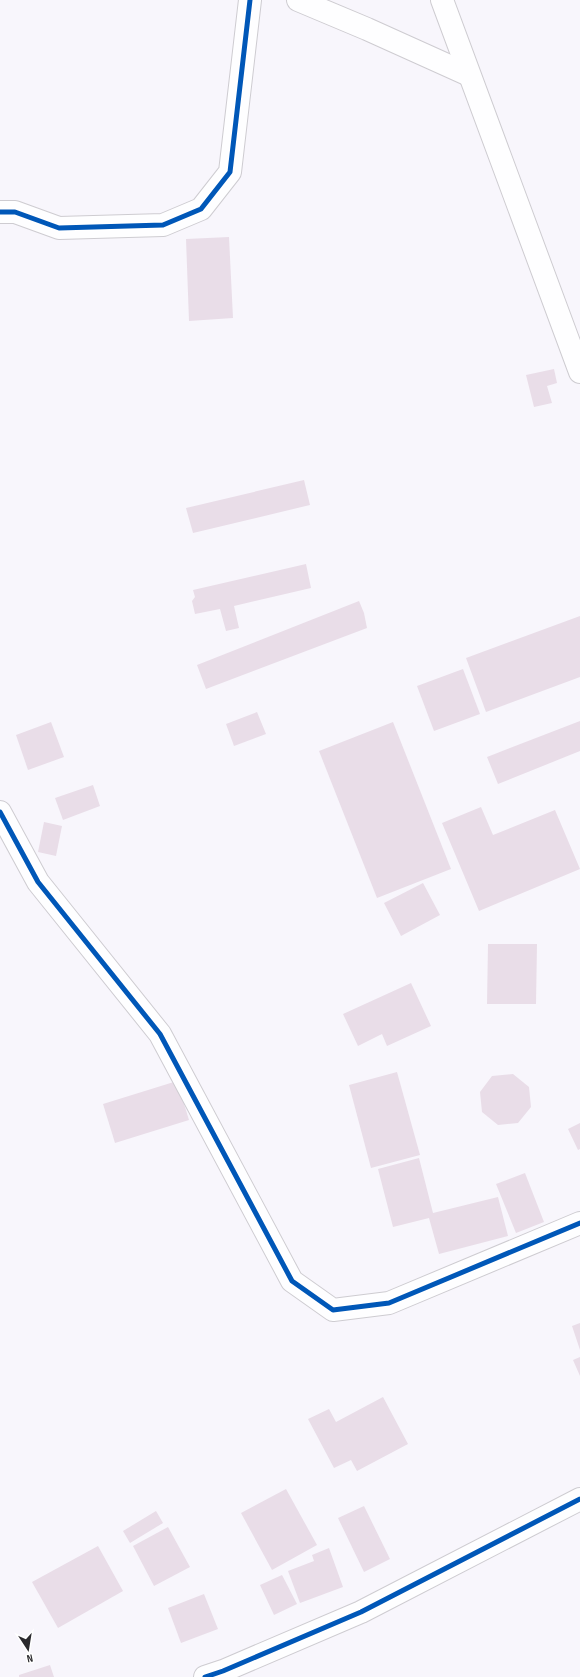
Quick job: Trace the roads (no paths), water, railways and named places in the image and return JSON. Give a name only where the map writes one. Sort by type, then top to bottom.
[{"type":"street","points":[[0,212],[15,212],[59,228],[163,225],[201,209],[230,172],[250,0]]},
{"type":"street","points":[[298,0],[367,28],[469,75]]},
{"type":"street","points":[[442,0],[580,372]]},
{"type":"street","points":[[0,812],[38,882],[160,1034],[292,1281],[333,1310],[389,1303],[580,1223]]},
{"type":"street","points":[[205,1677],[361,1612],[580,1499]]}]
